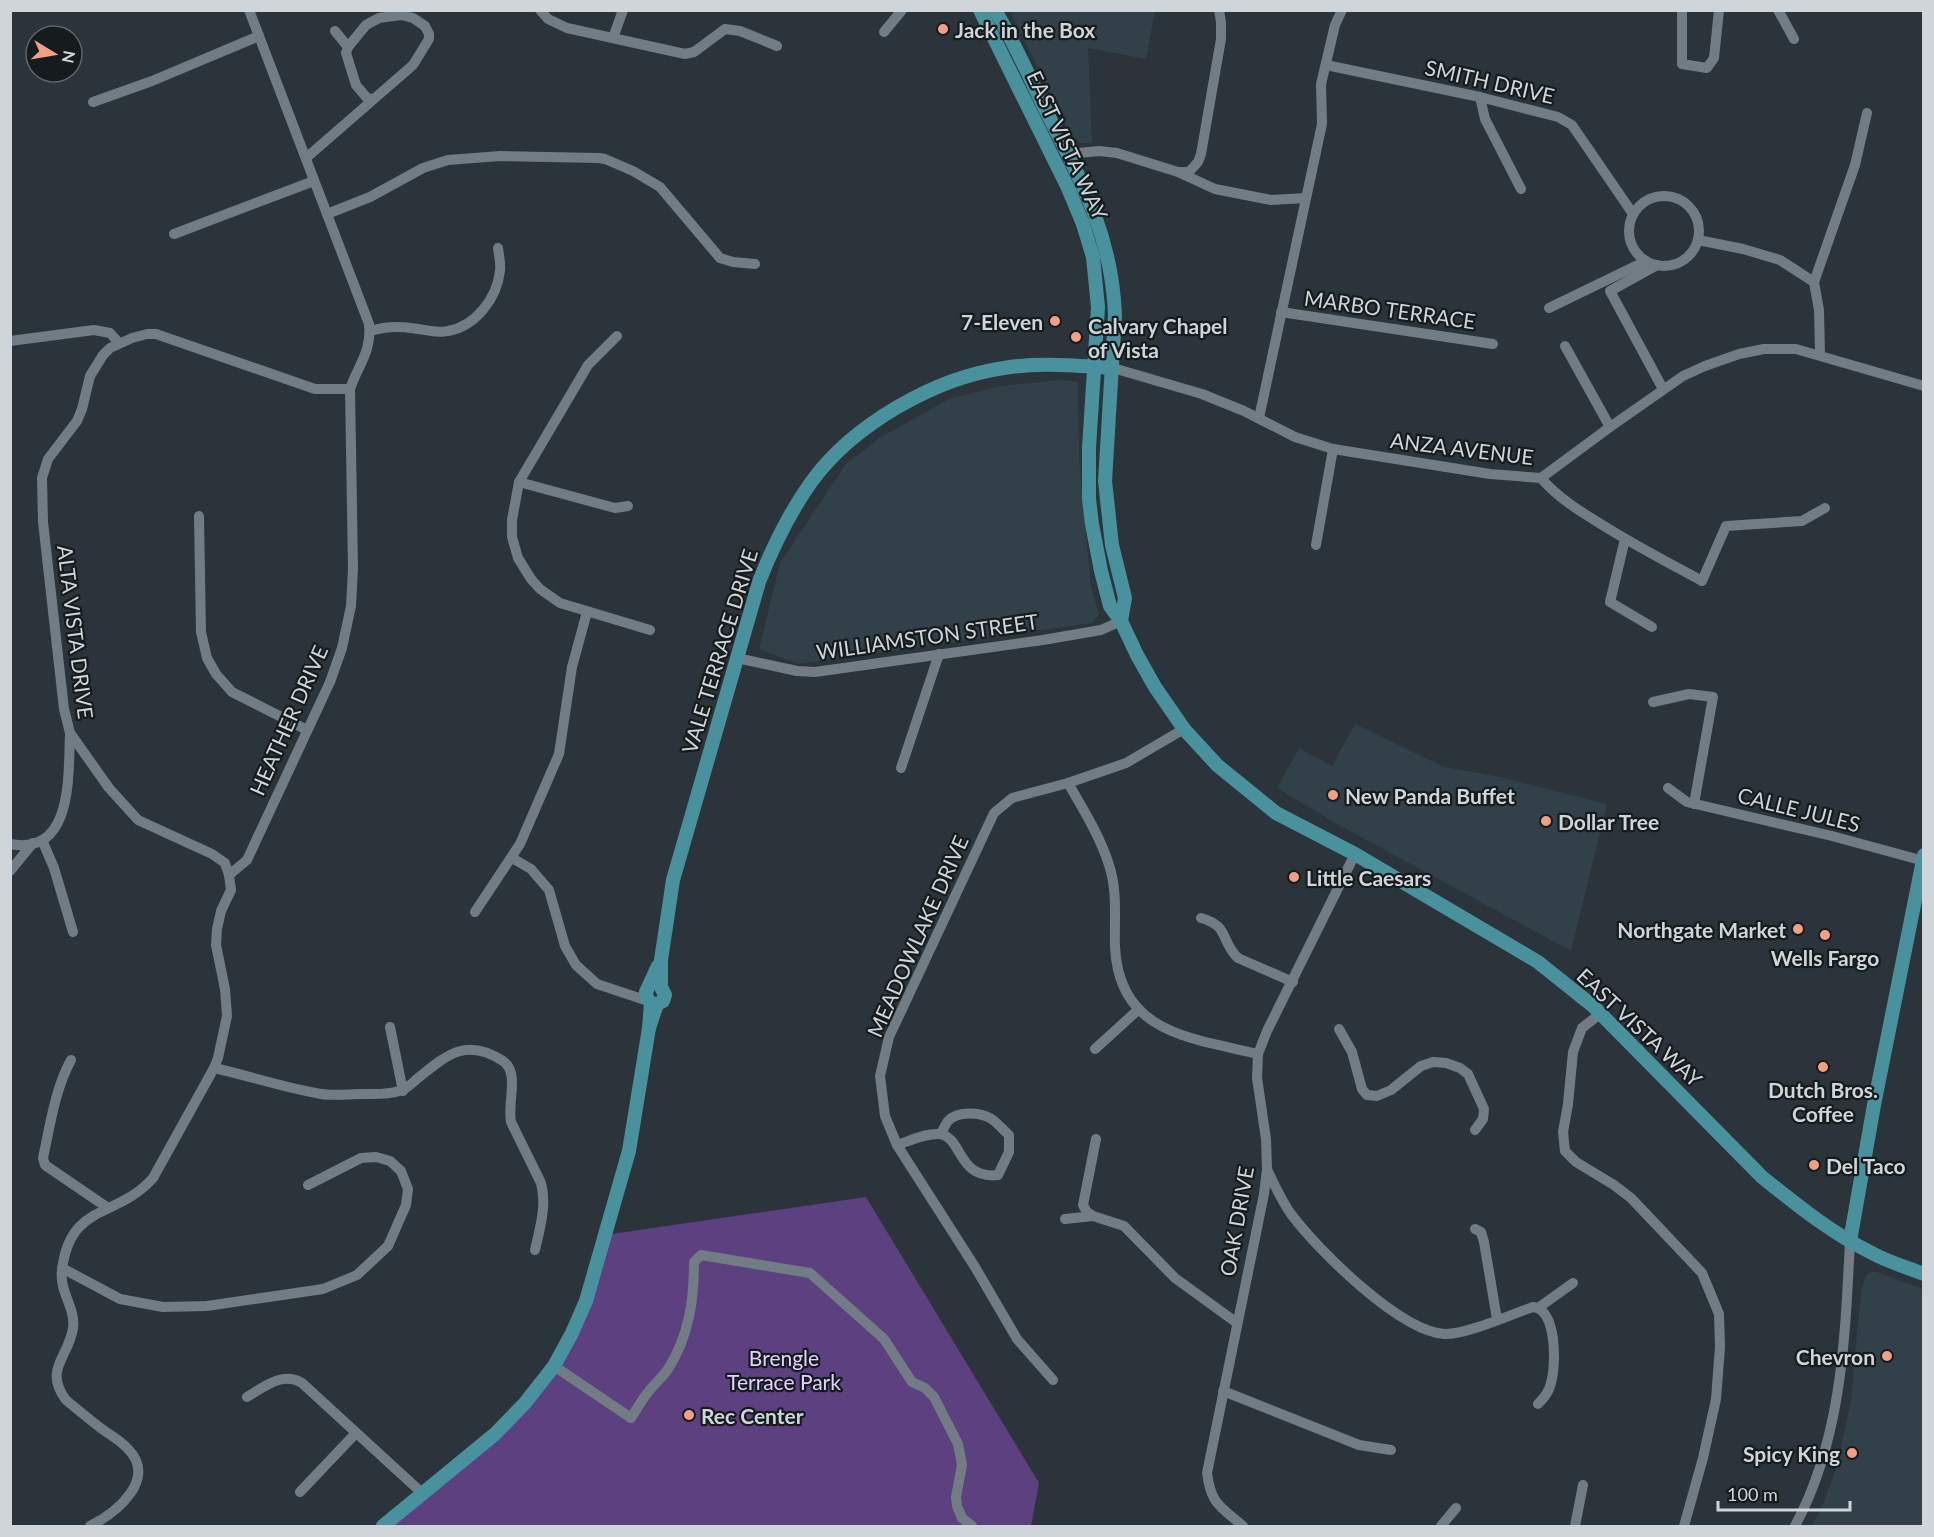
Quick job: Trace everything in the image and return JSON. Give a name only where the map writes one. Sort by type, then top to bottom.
[{"type":"main road","name":"EAST VISTA WAY","points":[[980,10],[1068,188],[1083,224],[1093,257],[1098,307],[1089,448],[1089,499],[1094,543],[1110,606],[1121,621],[1150,679],[1184,729],[1217,765],[1276,813],[1355,854],[1538,962],[1600,1013],[1762,1176],[1813,1218],[1873,1254],[1923,1274]]},
{"type":"main road","name":"EAST VISTA WAY","points":[[995,10],[1086,189],[1105,243],[1112,280],[1114,310],[1113,368]]},
{"type":"main road","points":[[1038,130],[1042,128],[1047,130],[1070,174],[1086,189]]},
{"type":"main road","name":"VALE TERRACE DRIVE","points":[[383,1527],[495,1434],[525,1403],[554,1366],[586,1301],[629,1151],[673,880],[759,582],[773,545],[785,522],[813,480],[860,433],[882,417],[925,393],[966,377],[1004,368],[1050,364],[1113,368]]},
{"type":"main road","points":[[1113,368],[1107,427],[1105,481],[1112,545],[1125,598],[1121,621]]},
{"type":"main road","points":[[1850,1241],[1874,1105],[1923,859],[1923,847]]},
{"type":"street","points":[[249,10],[369,324],[367,353],[353,378],[350,389]]},
{"type":"street","points":[[540,10],[548,19],[567,28],[685,54],[694,52],[725,29],[740,31],[777,46]]},
{"type":"street","points":[[613,38],[623,10]]},
{"type":"street","points":[[884,32],[902,10]]},
{"type":"street","points":[[1178,172],[1189,172],[1198,162],[1201,154],[1221,39],[1219,10]]},
{"type":"street","points":[[1259,418],[1322,124],[1321,84],[1335,25],[1342,10]]},
{"type":"street","points":[[1682,10],[1682,64],[1707,68],[1714,58],[1719,10]]},
{"type":"street","points":[[1779,10],[1794,39]]},
{"type":"street","points":[[306,158],[413,65],[429,39],[425,26],[413,18],[401,15],[379,18],[366,25],[348,47],[346,53],[356,85],[367,98],[372,99]]},
{"type":"street","points":[[335,32],[348,47]]},
{"type":"street","points":[[93,102],[152,81],[259,36]]},
{"type":"street","name":"SMITH DRIVE","points":[[1326,65],[1558,117],[1572,125],[1633,214]]},
{"type":"street","points":[[1480,98],[1485,119],[1521,189]]},
{"type":"street","points":[[1820,354],[1819,310],[1814,282],[1855,165],[1867,113]]},
{"type":"street","points":[[1068,154],[1099,151],[1117,153],[1178,172],[1215,189],[1271,200],[1306,198]]},
{"type":"street","points":[[327,214],[370,197],[423,168],[448,160],[500,156],[599,158],[633,171],[660,187],[720,258],[755,264]]},
{"type":"street","points":[[174,234],[314,181]]},
{"type":"street","points":[[1672,196],[1691,208],[1697,218],[1698,240],[1694,250],[1678,263],[1667,266],[1646,261],[1632,245],[1629,235],[1633,214],[1640,205],[1650,199],[1672,196]]},
{"type":"street","points":[[1698,240],[1743,249],[1780,260],[1814,282]]},
{"type":"street","points":[[369,331],[385,327],[448,332],[465,325],[475,318],[496,289],[501,270],[498,248]]},
{"type":"street","points":[[1550,308],[1646,261]]},
{"type":"street","points":[[1657,265],[1610,291],[1663,389]]},
{"type":"street","name":"MARBO TERRACE","points":[[1281,312],[1493,344]]},
{"type":"street","points":[[10,341],[94,330],[110,333],[119,344]]},
{"type":"street","name":"ALTA VISTA DRIVE","points":[[230,875],[225,863],[212,854],[138,820],[109,788],[70,733],[63,709],[43,522],[42,478],[48,459],[80,415],[90,376],[97,363],[110,348],[147,334],[156,334],[315,389],[350,389]]},
{"type":"street","points":[[616,336],[588,365],[519,482],[512,520],[512,537],[518,558],[531,579],[540,589],[560,603],[650,630]]},
{"type":"street","points":[[1565,346],[1610,427]]},
{"type":"street","name":"ANZA AVENUE","points":[[1113,368],[1202,394],[1295,436],[1333,449],[1490,474],[1541,478],[1663,389],[1697,369],[1739,354],[1784,348],[1820,354],[1923,386]]},
{"type":"street","name":"HEATHER DRIVE","points":[[230,875],[247,860],[330,682],[342,648],[351,606],[353,568],[350,389]]},
{"type":"street","points":[[1316,545],[1333,449]]},
{"type":"street","points":[[1541,478],[1551,490],[1625,539],[1702,581],[1726,526],[1802,521],[1825,508]]},
{"type":"street","points":[[519,482],[615,508],[628,507]]},
{"type":"street","points":[[199,516],[201,633],[207,658],[216,674],[232,692],[307,730]]},
{"type":"street","points":[[1625,539],[1610,602],[1652,627]]},
{"type":"street","points":[[476,912],[520,844],[559,754],[572,667],[587,612]]},
{"type":"street","name":"WILLIAMSTON STREET","points":[[737,658],[797,671],[815,672],[1101,630],[1121,621]]},
{"type":"street","points":[[901,768],[939,654]]},
{"type":"street","points":[[1653,702],[1689,694],[1713,697],[1694,804]]},
{"type":"street","name":"MEADOWLAKE DRIVE","points":[[1053,1380],[1017,1339],[975,1267],[897,1145],[885,1116],[880,1076],[889,1037],[994,813],[1012,798],[1068,783],[1126,763],[1184,729]]},
{"type":"street","points":[[10,871],[55,828],[65,805],[70,733]]},
{"type":"street","points":[[1068,783],[1098,837],[1110,866],[1115,897],[1115,949],[1120,978],[1130,997],[1155,1024],[1175,1034],[1258,1054]]},
{"type":"street","name":"CALLE JULES","points":[[1668,788],[1687,802],[1694,804],[1923,859]]},
{"type":"street","points":[[10,844],[38,842]]},
{"type":"street","points":[[38,842],[54,868],[73,932]]},
{"type":"street","name":"OAK DRIVE","points":[[1244,1527],[1213,1501],[1209,1491],[1207,1473],[1264,1194],[1267,1169],[1266,1139],[1257,1078],[1258,1054],[1355,854]]},
{"type":"street","points":[[512,858],[531,869],[549,890],[565,946],[576,965],[597,984],[653,995]]},
{"type":"street","points":[[90,1527],[109,1515],[130,1494],[139,1474],[137,1464],[129,1449],[87,1418],[61,1394],[56,1380],[57,1365],[70,1341],[74,1326],[72,1311],[65,1298],[61,1280],[62,1268],[69,1239],[81,1224],[90,1216],[117,1206],[144,1188],[153,1178],[214,1068],[226,1016],[225,989],[216,945],[217,929],[221,911],[231,890],[230,875]]},
{"type":"street","points":[[1201,918],[1215,922],[1238,958],[1293,982]]},
{"type":"street","points":[[1095,1049],[1139,1008]]},
{"type":"street","points":[[1600,1013],[1582,1028],[1573,1052],[1563,1132],[1565,1151],[1576,1162],[1631,1198],[1702,1273],[1719,1314],[1720,1347],[1716,1399],[1684,1527]]},
{"type":"street","points":[[390,1027],[403,1091]]},
{"type":"street","points":[[1339,1029],[1352,1052],[1362,1089],[1367,1095],[1377,1096],[1391,1090],[1421,1066],[1433,1062],[1446,1063],[1460,1068],[1468,1074],[1484,1109],[1483,1119],[1475,1131]]},
{"type":"street","points":[[214,1068],[323,1095],[386,1094],[403,1091],[445,1056],[464,1049],[485,1053],[508,1066],[514,1080],[510,1095],[511,1122],[542,1183],[544,1192],[544,1206],[535,1250]]},
{"type":"street","points":[[70,1060],[64,1072],[43,1158],[45,1165],[108,1208]]},
{"type":"street","points":[[897,1145],[928,1135],[941,1134],[949,1137],[969,1169],[990,1176],[998,1175],[1009,1152],[1008,1135],[991,1119],[979,1114],[953,1117],[946,1123],[941,1134]]},
{"type":"street","points":[[1096,1139],[1083,1205],[1086,1212],[1124,1226],[1175,1278],[1238,1323]]},
{"type":"street","points":[[62,1268],[120,1299],[163,1307],[207,1306],[323,1289],[357,1275],[388,1246],[406,1205],[408,1189],[401,1171],[390,1161],[376,1157],[361,1158],[309,1185]]},
{"type":"street","points":[[1267,1169],[1289,1212],[1308,1236],[1344,1273],[1389,1307],[1425,1330],[1445,1334],[1465,1331],[1533,1307],[1538,1308],[1547,1316],[1555,1364],[1549,1389],[1538,1404]]},
{"type":"street","points":[[1065,1219],[1093,1216]]},
{"type":"street","points":[[1475,1229],[1481,1232],[1484,1242],[1497,1319]]},
{"type":"street","points":[[1795,1527],[1825,1453],[1838,1392],[1843,1360],[1850,1241]]},
{"type":"street","points":[[554,1366],[631,1418],[647,1392],[667,1371],[681,1346],[690,1317],[694,1287],[694,1262],[701,1255],[810,1273],[884,1339],[912,1382],[925,1388],[934,1397],[958,1444],[962,1465],[956,1497],[957,1506],[962,1518],[972,1527]]},
{"type":"street","points":[[1538,1308],[1573,1283]]},
{"type":"street","points":[[246,1397],[279,1379],[295,1379],[422,1493]]},
{"type":"street","points":[[1223,1391],[1359,1445],[1391,1450]]},
{"type":"street","points":[[300,1492],[356,1432]]},
{"type":"street","points":[[1575,1527],[1583,1485]]},
{"type":"street","points":[[1441,1527],[1456,1508]]},
{"type":"shaded area","points":[[1010,11],[1155,11],[1146,59],[1088,48],[1092,143],[1081,143],[1071,135]]},
{"type":"shaded area","points":[[1061,380],[1078,382],[1079,458],[1091,587],[1099,614],[1092,623],[798,664],[759,649],[780,563],[846,464],[881,437],[949,399],[1000,386]]},
{"type":"shaded area","points":[[1355,724],[1444,767],[1500,777],[1607,804],[1571,951],[1337,824],[1277,788],[1299,748],[1332,766]]},
{"type":"shaded area","points":[[1871,1272],[1877,1272],[1923,1289],[1923,1526],[1812,1525],[1824,1502],[1837,1466],[1851,1400],[1861,1291],[1866,1276]]},
{"type":"green space","name":"Brengle Terrace Park","points":[[866,1197],[1039,1483],[1031,1526],[385,1526],[503,1426],[556,1362],[605,1235]]},
{"type":"place","name":"Jack in the Box","points":[[943,29]]},
{"type":"place","name":"7-Eleven","points":[[1055,321]]},
{"type":"place","name":"Calvary Chapel of Vista","points":[[1076,337]]},
{"type":"place","name":"New Panda Buffet","points":[[1333,795]]},
{"type":"place","name":"Dollar Tree","points":[[1546,821]]},
{"type":"place","name":"Little Caesars","points":[[1294,877]]},
{"type":"place","name":"Northgate Market","points":[[1798,929]]},
{"type":"place","name":"Wells Fargo","points":[[1825,935]]},
{"type":"place","name":"Dutch Bros. Coffee","points":[[1823,1067]]},
{"type":"place","name":"Del Taco","points":[[1814,1165]]},
{"type":"place","name":"Chevron","points":[[1887,1356]]},
{"type":"place","name":"Rec Center","points":[[689,1415]]},
{"type":"place","name":"Spicy King","points":[[1852,1453]]}]
